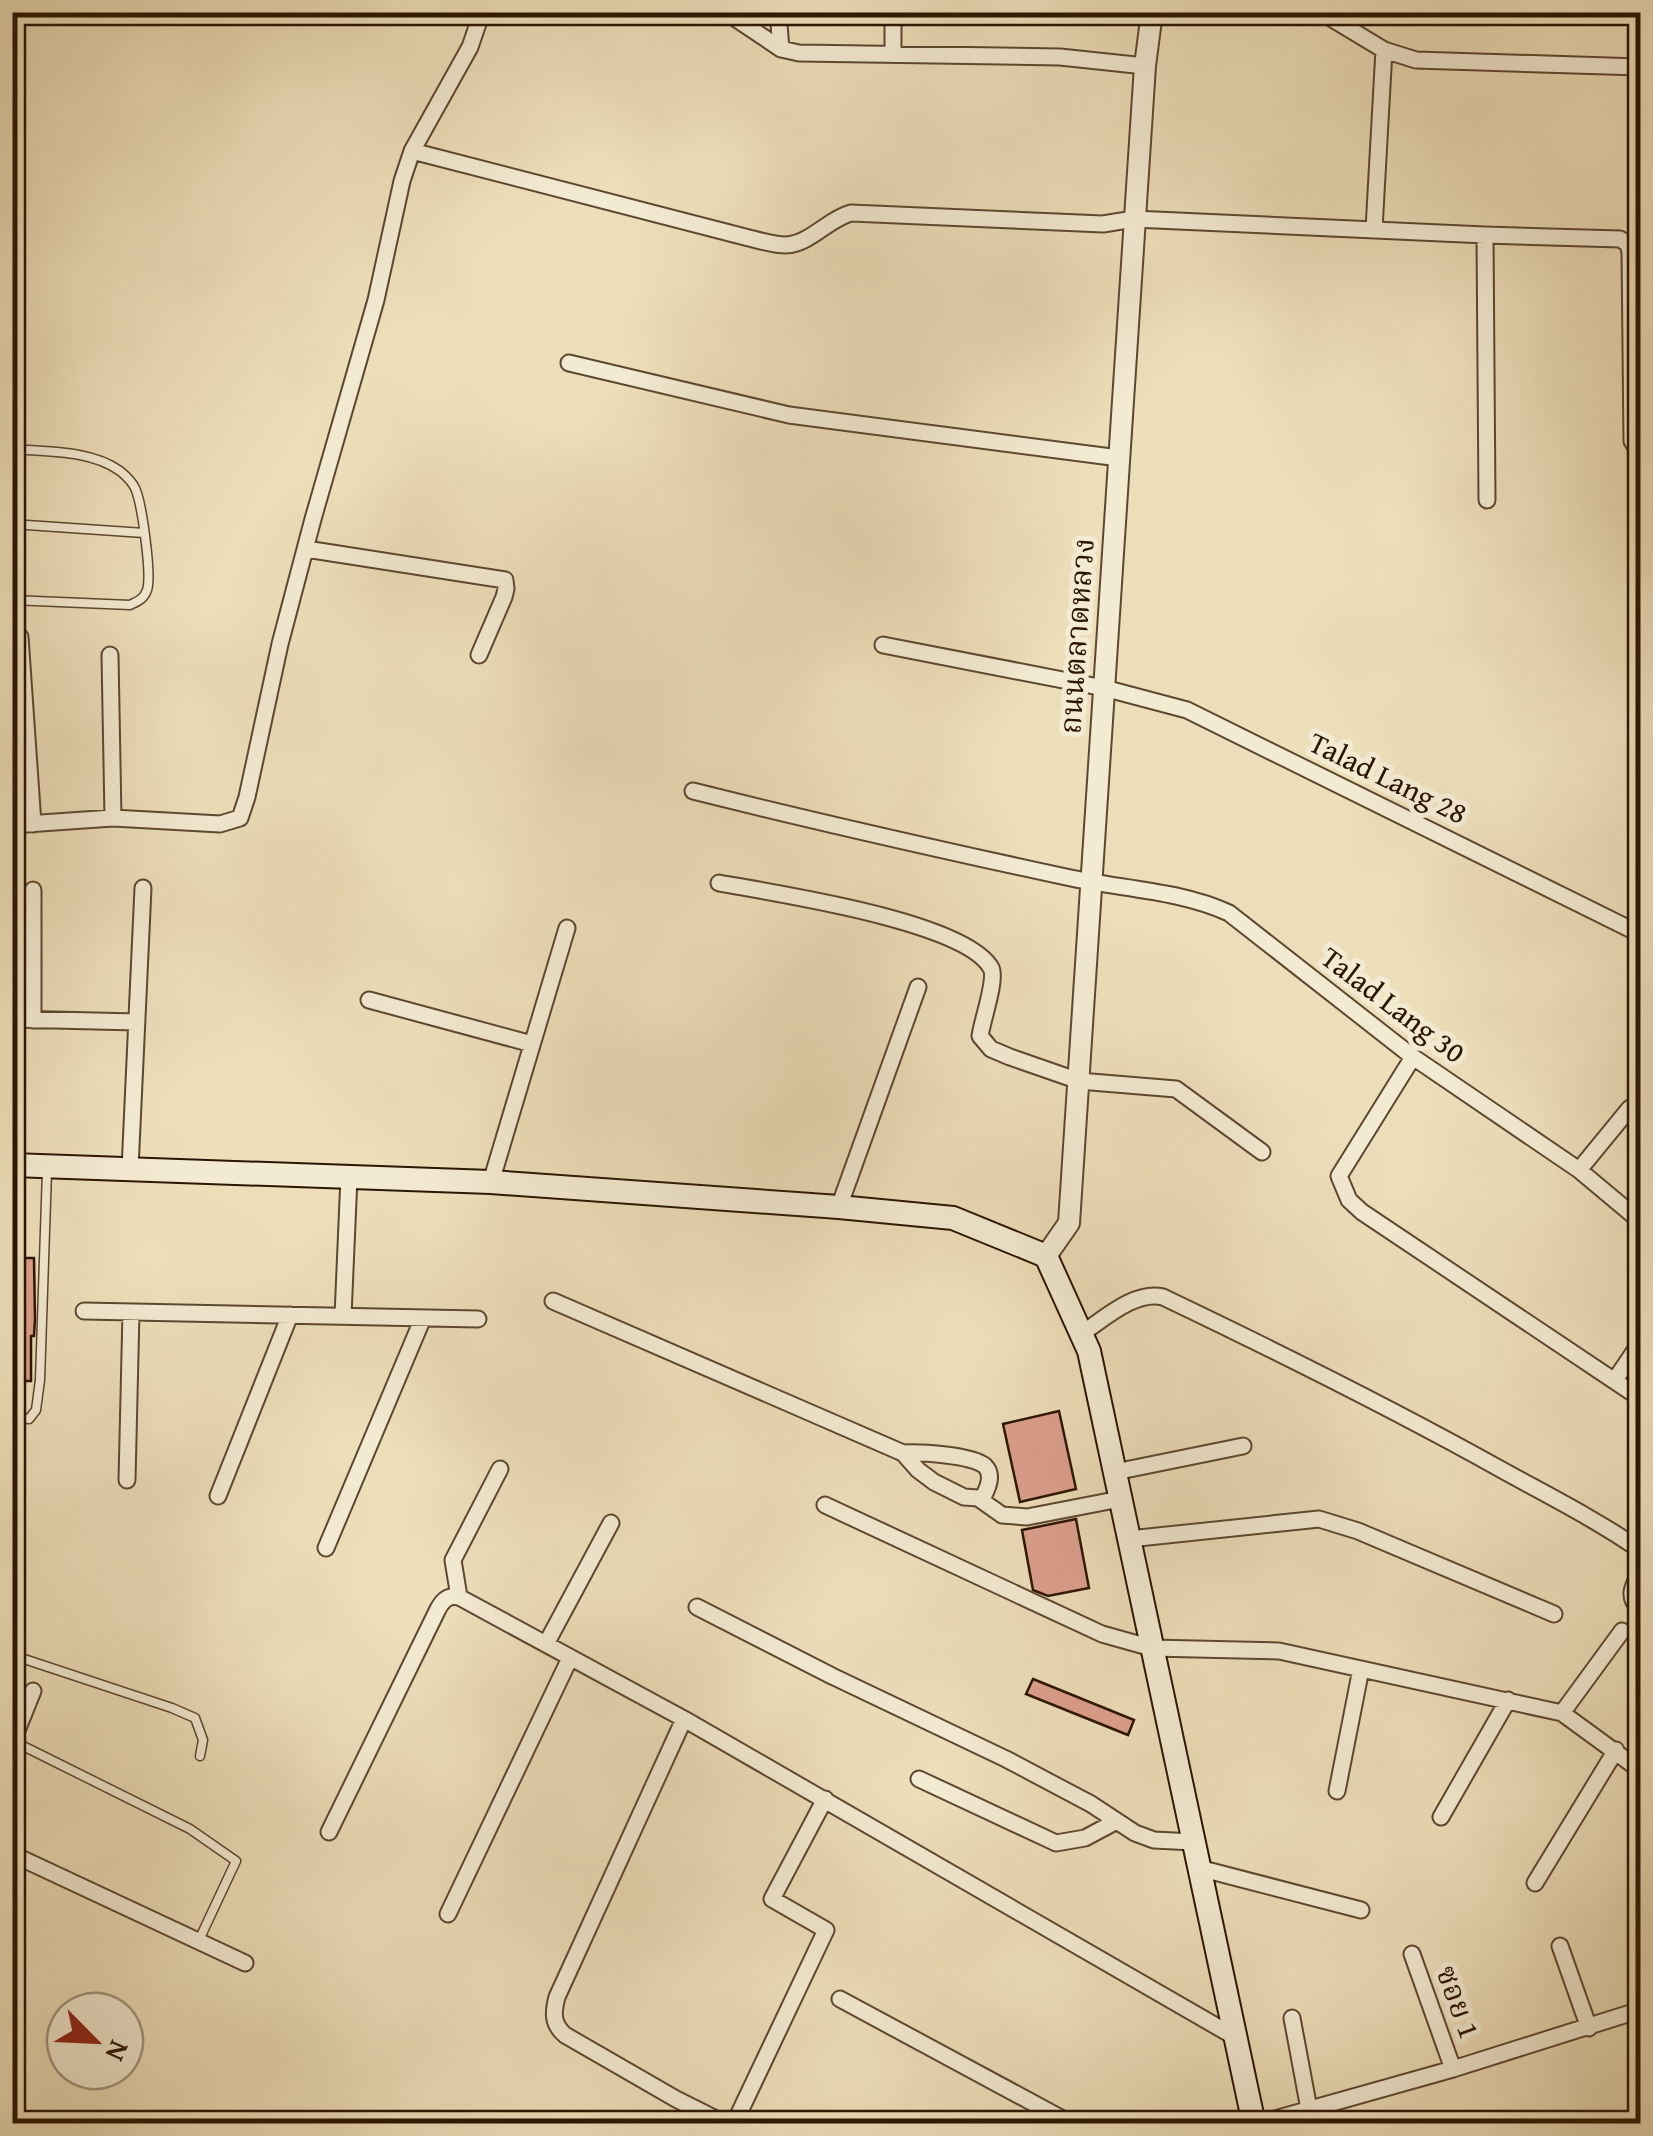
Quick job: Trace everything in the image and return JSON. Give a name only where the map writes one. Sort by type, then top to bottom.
[{"type":"main road","points":[[12,1165],[491,1182],[840,1207],[953,1218],[1046,1256],[1089,1352],[1256,2124]]},
{"type":"street","points":[[12,825],[113,818],[220,824],[240,818],[280,644],[376,300],[402,180],[412,151],[466,56],[482,12]]},
{"type":"street","points":[[726,12],[781,48],[807,53],[1060,57],[1144,66]]},
{"type":"street","points":[[778,12],[781,48]]},
{"type":"street","points":[[893,54],[894,12]]},
{"type":"street","name":"ถนนตลาดหลวง","points":[[1046,1256],[1069,1223],[1144,66],[1152,12]]},
{"type":"street","points":[[1322,12],[1384,50],[1416,60],[1640,67]]},
{"type":"street","points":[[1374,229],[1384,50]]},
{"type":"street","points":[[412,151],[787,245],[808,238],[851,213],[1103,224],[1134,219],[1614,237],[1628,244],[1630,252],[1636,318],[1632,441],[1640,454]]},
{"type":"street","points":[[1485,235],[1487,500]]},
{"type":"street","points":[[569,363],[789,415],[1119,458]]},
{"type":"street","points":[[306,548],[505,580],[504,597],[479,655]]},
{"type":"street","points":[[20,637],[33,824]]},
{"type":"street","name":"Talad Lang 28","points":[[884,645],[1104,688],[1187,710],[1640,934]]},
{"type":"street","points":[[110,654],[113,818]]},
{"type":"street","name":"Talad Lang 30","points":[[693,791],[836,827],[1091,882],[1204,901],[1230,914],[1413,1058],[1579,1170],[1640,1221]]},
{"type":"street","points":[[719,882],[880,915],[948,937],[990,966],[993,976],[980,1036],[984,1044],[1010,1058],[1078,1081],[1176,1089],[1262,1152]]},
{"type":"street","points":[[130,1169],[142,888]]},
{"type":"street","points":[[33,890],[33,1020]]},
{"type":"street","points":[[491,1182],[567,928]]},
{"type":"street","points":[[840,1207],[918,987]]},
{"type":"street","points":[[368,1000],[532,1044]]},
{"type":"street","points":[[12,1019],[137,1022]]},
{"type":"street","points":[[1413,1058],[1338,1176],[1349,1200],[1640,1398]]},
{"type":"street","points":[[1579,1170],[1629,1109],[1640,1102]]},
{"type":"street","points":[[343,1316],[349,1177]]},
{"type":"street","points":[[1081,1334],[1135,1300],[1151,1295],[1163,1297],[1313,1368],[1433,1431],[1640,1550]]},
{"type":"street","points":[[553,1301],[903,1453],[934,1453],[982,1465],[988,1471],[989,1484],[982,1497],[964,1497],[934,1482],[903,1453]]},
{"type":"street","points":[[84,1311],[478,1319]]},
{"type":"street","points":[[127,1480],[130,1312]]},
{"type":"street","points":[[218,1496],[290,1315]]},
{"type":"street","points":[[326,1548],[423,1318]]},
{"type":"street","points":[[1615,1380],[1640,1342]]},
{"type":"street","points":[[1114,1472],[1243,1446]]},
{"type":"street","points":[[459,1597],[452,1560],[500,1469]]},
{"type":"street","points":[[978,1498],[1002,1516],[1018,1517],[1120,1498]]},
{"type":"street","points":[[825,1504],[1079,1626],[1152,1648],[1270,1650],[1562,1713],[1640,1770]]},
{"type":"street","points":[[1129,1539],[1319,1520],[1358,1531],[1554,1614]]},
{"type":"street","points":[[546,1644],[611,1523]]},
{"type":"street","points":[[1640,1572],[1631,1592],[1640,1609]]},
{"type":"street","points":[[330,1832],[438,1609],[444,1600],[459,1597],[684,1719],[1235,2037]]},
{"type":"street","points":[[697,1607],[1006,1759],[1091,1804],[1134,1833],[1154,1840],[1194,1842]]},
{"type":"street","points":[[1562,1713],[1622,1631]]},
{"type":"street","points":[[448,1914],[570,1658]]},
{"type":"street","points":[[1338,1791],[1361,1669]]},
{"type":"street","points":[[13,1742],[33,1691]]},
{"type":"street","points":[[1441,1817],[1508,1700]]},
{"type":"street","points":[[684,1719],[557,1997],[554,2017],[565,2035],[726,2124]]},
{"type":"street","points":[[1534,1884],[1616,1750]]},
{"type":"street","points":[[919,1778],[1056,1843],[1085,1838],[1115,1822]]},
{"type":"street","points":[[734,2124],[826,1930],[772,1898],[825,1799]]},
{"type":"street","points":[[12,1854],[245,1964]]},
{"type":"street","points":[[1200,1868],[1361,1910]]},
{"type":"street","points":[[1560,1946],[1589,2028]]},
{"type":"street","name":"ซอย 1","points":[[1412,1954],[1453,2068]]},
{"type":"street","points":[[840,1999],[1072,2124]]},
{"type":"street","points":[[1256,2124],[1640,2010]]},
{"type":"street","points":[[1292,2018],[1309,2109]]},
{"type":"lane","points":[[12,449],[104,460],[124,474],[135,488],[144,533],[148,588],[142,600],[130,605],[12,600]]},
{"type":"lane","points":[[12,524],[144,533]]},
{"type":"lane","points":[[12,1417],[29,1419],[36,1410],[47,1166]]},
{"type":"lane","points":[[12,1655],[195,1718],[202,1740],[200,1756]]},
{"type":"lane","points":[[13,1742],[190,1829],[236,1861],[199,1941]]},
{"type":"building","points":[[12,1258],[34,1258],[31,1381],[12,1381]]},
{"type":"building","points":[[1059,1411],[1076,1489],[1020,1502],[1003,1424]]},
{"type":"building","points":[[1076,1519],[1089,1588],[1048,1596],[1033,1590],[1022,1530]]},
{"type":"building","points":[[1033,1679],[1134,1720],[1128,1735],[1026,1694]]}]
